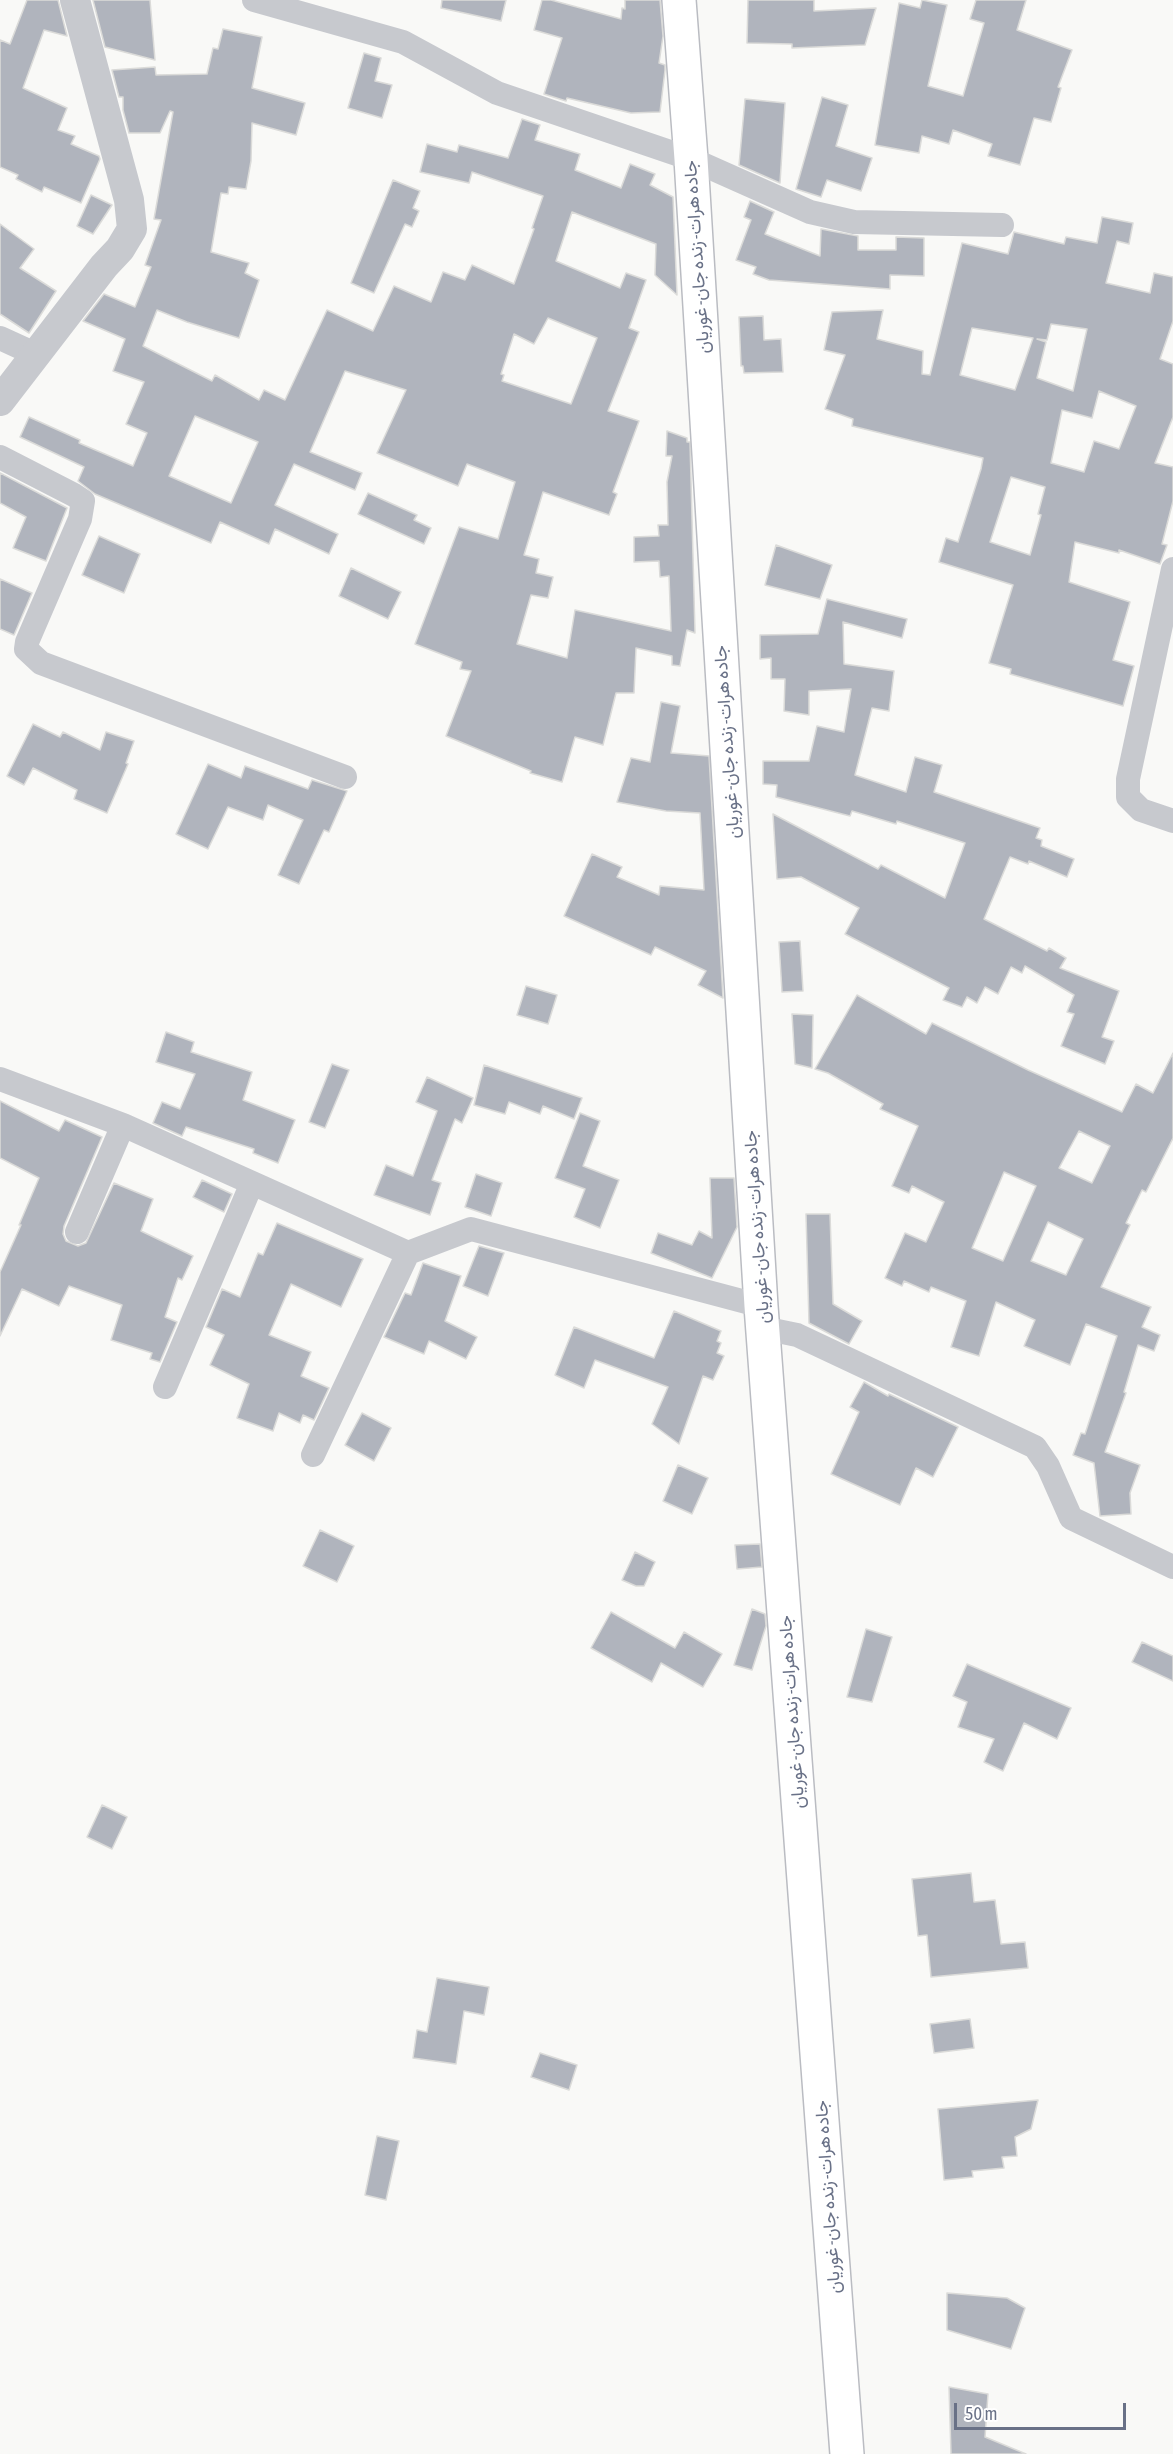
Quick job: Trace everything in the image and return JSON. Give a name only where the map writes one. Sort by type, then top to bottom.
[{"type":"main road","name":"جاده هرات- زنده جان- غوریان","points":[[679,0],[691,159],[762,1317],[847,2454]]},
{"type":"street","points":[[0,401],[120,249],[132,229],[129,200],[75,0]]},
{"type":"street","points":[[254,0],[403,42],[497,93],[691,159],[810,212],[854,222],[1002,225]]},
{"type":"street","points":[[0,338],[35,354]]},
{"type":"street","points":[[0,457],[83,501],[80,519],[27,642],[26,649],[31,655],[41,663],[345,777]]},
{"type":"street","points":[[1173,569],[1128,779],[1128,797],[1141,810],[1173,821]]},
{"type":"street","points":[[0,1079],[123,1125],[408,1253]]},
{"type":"street","points":[[77,1232],[123,1125]]},
{"type":"street","points":[[165,1387],[252,1183]]},
{"type":"street","points":[[313,1455],[408,1253],[471,1229],[762,1317],[1035,1447],[1048,1466],[1071,1518],[1173,1567]]},
{"type":"building","points":[[27,0],[58,0],[67,36],[44,30],[23,88],[67,108],[58,130],[75,136],[71,144],[99,156],[100,159],[81,203],[44,187],[42,192],[16,179],[18,175],[0,167],[0,40],[10,44]]},
{"type":"building","points":[[93,0],[150,0],[155,60],[105,47]]},
{"type":"building","points":[[442,0],[506,0],[501,21],[441,8]]},
{"type":"building","points":[[542,0],[551,0],[621,19],[622,8],[625,9],[625,0],[660,0],[663,36],[659,63],[665,65],[665,70],[660,112],[631,113],[567,98],[566,101],[544,94],[562,38],[534,30]]},
{"type":"building","points":[[748,0],[814,0],[814,11],[876,8],[865,45],[792,48],[792,44],[747,43]]},
{"type":"building","points":[[922,0],[947,5],[928,86],[963,96],[984,23],[970,19],[976,0],[1026,0],[1017,30],[1072,50],[1058,87],[1061,88],[1051,122],[1034,118],[1020,165],[988,156],[992,144],[953,130],[949,144],[922,136],[919,153],[875,145],[899,3],[920,8]]},
{"type":"building","points":[[223,29],[262,37],[252,88],[305,103],[296,135],[252,123],[251,161],[246,189],[229,187],[228,194],[221,193],[211,252],[249,263],[245,273],[259,280],[239,338],[157,310],[143,346],[212,381],[215,375],[259,400],[264,390],[285,400],[327,310],[373,331],[394,286],[431,302],[443,272],[465,280],[472,265],[514,284],[543,196],[472,172],[469,183],[420,172],[427,144],[457,152],[459,145],[508,158],[522,119],[540,125],[535,140],[580,154],[575,170],[621,188],[630,164],[655,174],[650,185],[673,197],[677,295],[655,275],[656,244],[572,212],[556,261],[620,288],[626,273],[646,280],[629,328],[639,332],[608,411],[639,421],[613,492],[617,494],[609,515],[543,492],[524,555],[539,559],[536,573],[553,577],[548,598],[531,595],[517,644],[567,658],[575,610],[671,631],[669,576],[660,577],[659,561],[634,562],[634,537],[659,536],[658,525],[668,525],[667,482],[672,456],[666,456],[667,431],[687,438],[687,442],[690,442],[695,633],[687,630],[680,666],[672,665],[672,656],[636,648],[634,693],[616,693],[603,745],[575,737],[562,782],[530,773],[531,771],[446,736],[471,671],[460,669],[462,662],[415,644],[459,527],[498,539],[515,482],[467,464],[458,486],[377,453],[406,390],[345,371],[310,452],[362,473],[355,490],[294,464],[275,505],[338,534],[329,554],[275,529],[269,544],[220,522],[211,543],[95,494],[78,481],[84,467],[20,437],[29,417],[80,440],[79,443],[133,466],[147,433],[126,424],[144,382],[113,371],[125,339],[83,321],[104,294],[135,307],[151,267],[145,265],[161,220],[154,219],[173,112],[170,111],[160,133],[129,133],[123,110],[123,97],[119,97],[112,70],[155,67],[156,75],[207,74],[213,48],[218,49]],"holes":[[[548,318],[597,338],[571,404],[502,381],[504,375],[501,374],[514,334],[534,344]],[[195,416],[258,442],[231,503],[169,476]]]},
{"type":"building","points":[[364,53],[381,58],[375,81],[392,85],[382,118],[348,108]]},
{"type":"building","points":[[822,97],[848,105],[836,146],[872,158],[861,191],[827,180],[821,197],[796,189]]},
{"type":"building","points":[[745,99],[785,103],[780,183],[739,165]]},
{"type":"building","points":[[393,180],[420,191],[413,208],[419,211],[412,227],[405,224],[374,293],[351,283]]},
{"type":"building","points":[[91,195],[112,205],[93,234],[77,226]]},
{"type":"building","points":[[750,201],[774,212],[765,234],[820,256],[821,229],[858,236],[858,250],[896,250],[896,237],[924,238],[924,276],[890,275],[890,289],[769,280],[753,274],[756,267],[736,260],[751,220],[744,217]]},
{"type":"building","points":[[1102,217],[1133,223],[1129,244],[1117,241],[1106,283],[1150,293],[1154,273],[1173,277],[1173,321],[1160,359],[1173,364],[1173,417],[1155,463],[1173,467],[1173,501],[1162,544],[1167,545],[1160,564],[1119,550],[1119,553],[1075,542],[1069,582],[1130,602],[1113,660],[1134,666],[1123,706],[1010,674],[1011,669],[989,663],[1013,585],[939,562],[946,538],[958,542],[983,458],[852,426],[853,419],[825,409],[845,355],[824,350],[832,312],[883,310],[877,339],[923,351],[922,374],[930,375],[962,243],[1008,254],[1014,232],[1064,244],[1066,237],[1097,243]],"holes":[[[1051,324],[1087,329],[1073,391],[1037,378],[1046,342],[1037,339],[1047,340]],[[972,328],[1033,338],[1015,390],[960,375]],[[1099,391],[1136,406],[1119,449],[1094,441],[1084,472],[1051,463],[1062,410],[1092,418]],[[1011,477],[1045,487],[1038,514],[1041,515],[1030,555],[990,542]]]},
{"type":"building","points":[[0,224],[34,249],[20,268],[56,291],[29,333],[0,314]]},
{"type":"building","points":[[763,316],[764,340],[781,339],[783,372],[744,373],[743,366],[741,366],[739,317]]},
{"type":"building","points":[[0,473],[67,508],[46,561],[13,548],[26,517],[0,503]]},
{"type":"building","points":[[368,493],[417,515],[414,520],[431,528],[424,544],[358,514]]},
{"type":"building","points":[[99,536],[140,554],[124,593],[82,575]]},
{"type":"building","points":[[776,545],[832,565],[820,599],[765,585]]},
{"type":"building","points":[[351,568],[401,592],[388,619],[339,596]]},
{"type":"building","points":[[0,579],[32,593],[14,635],[0,629]]},
{"type":"building","points":[[827,599],[907,619],[902,638],[843,622],[844,664],[894,671],[889,711],[872,708],[855,775],[906,792],[915,757],[942,765],[934,792],[1040,828],[1036,838],[1042,840],[1041,846],[1074,859],[1067,877],[1029,861],[1028,864],[1010,857],[984,919],[1047,951],[1049,948],[1066,958],[1060,968],[1119,991],[1102,1037],[1114,1041],[1105,1064],[1061,1046],[1074,1014],[1067,1012],[1074,995],[1025,966],[1022,973],[1011,967],[998,994],[985,987],[977,1003],[967,997],[962,1007],[943,1000],[949,988],[845,934],[859,908],[801,877],[777,879],[773,814],[878,869],[881,865],[945,898],[965,843],[897,821],[896,824],[852,811],[850,816],[776,797],[777,785],[763,784],[763,761],[809,761],[817,726],[844,732],[851,689],[809,691],[809,715],[784,711],[785,679],[771,679],[771,658],[760,659],[760,635],[818,634]]},
{"type":"building","points":[[661,702],[680,706],[671,753],[709,756],[723,998],[698,985],[706,971],[655,947],[651,955],[564,916],[592,854],[622,867],[617,877],[659,895],[660,886],[704,890],[700,813],[666,811],[617,802],[631,758],[650,762]]},
{"type":"building","points":[[33,724],[60,737],[63,732],[100,750],[106,732],[134,741],[126,763],[128,764],[107,813],[74,799],[77,790],[33,768],[24,785],[7,776]]},
{"type":"building","points":[[208,764],[241,778],[245,766],[308,789],[312,780],[347,791],[329,832],[324,830],[299,884],[278,875],[303,820],[268,805],[263,820],[228,807],[208,849],[176,834]]},
{"type":"building","points":[[800,941],[803,991],[782,992],[779,942]]},
{"type":"building","points":[[526,986],[557,995],[548,1024],[517,1015]]},
{"type":"building","points":[[857,995],[926,1034],[932,1023],[1028,1070],[1122,1112],[1136,1084],[1153,1093],[1173,1053],[1173,1138],[1146,1192],[1142,1190],[1126,1223],[1130,1225],[1101,1287],[1151,1307],[1142,1327],[1160,1335],[1154,1351],[1138,1345],[1124,1392],[1126,1393],[1105,1452],[1140,1465],[1130,1493],[1131,1514],[1100,1516],[1094,1463],[1073,1455],[1081,1433],[1085,1434],[1117,1336],[1086,1324],[1070,1365],[1024,1346],[1035,1320],[996,1302],[979,1356],[951,1347],[966,1301],[931,1287],[929,1292],[904,1281],[902,1286],[885,1278],[905,1233],[926,1242],[944,1202],[912,1186],[909,1193],[892,1186],[918,1126],[880,1109],[883,1104],[828,1073],[815,1069]],"holes":[[[1079,1131],[1110,1146],[1092,1183],[1059,1168]],[[1004,1172],[1036,1186],[1003,1261],[972,1248]],[[1048,1222],[1083,1239],[1066,1275],[1031,1261]]]},
{"type":"building","points":[[792,1014],[813,1015],[812,1068],[795,1064]]},
{"type":"building","points":[[166,1032],[194,1042],[191,1052],[252,1072],[243,1100],[295,1120],[278,1163],[253,1153],[254,1149],[186,1127],[182,1136],[153,1123],[162,1102],[180,1109],[195,1074],[156,1062]]},
{"type":"building","points":[[332,1064],[349,1070],[325,1128],[309,1122]]},
{"type":"building","points":[[484,1065],[582,1098],[574,1119],[543,1106],[540,1114],[509,1102],[505,1114],[474,1105]]},
{"type":"building","points":[[427,1077],[473,1098],[462,1123],[455,1119],[432,1180],[441,1183],[430,1215],[374,1195],[386,1165],[413,1176],[437,1111],[416,1102]]},
{"type":"building","points":[[0,1101],[59,1131],[65,1120],[102,1137],[64,1226],[63,1234],[66,1241],[78,1246],[86,1243],[114,1183],[153,1199],[141,1231],[193,1256],[182,1280],[178,1278],[165,1317],[177,1322],[160,1362],[150,1359],[152,1353],[111,1340],[122,1305],[69,1286],[59,1306],[22,1289],[0,1336],[0,1272],[39,1178],[0,1158]]},
{"type":"building","points":[[580,1113],[600,1121],[583,1166],[619,1180],[600,1228],[574,1217],[585,1189],[555,1178]]},
{"type":"building","points":[[476,1174],[502,1183],[491,1216],[465,1207]]},
{"type":"building","points":[[710,1178],[734,1178],[737,1227],[712,1278],[651,1253],[658,1233],[692,1245],[699,1231],[712,1238]]},
{"type":"building","points":[[202,1180],[232,1194],[224,1212],[193,1197]]},
{"type":"building","points":[[806,1214],[830,1214],[833,1304],[862,1321],[849,1344],[809,1323]]},
{"type":"building","points":[[277,1223],[363,1259],[341,1307],[291,1284],[269,1335],[311,1352],[301,1376],[329,1388],[314,1420],[303,1415],[300,1423],[279,1413],[273,1431],[237,1418],[249,1384],[210,1365],[224,1335],[206,1327],[222,1289],[240,1297],[258,1253],[263,1255]]},
{"type":"building","points":[[479,1246],[504,1253],[488,1296],[463,1286]]},
{"type":"building","points":[[423,1263],[461,1276],[445,1321],[477,1337],[466,1359],[429,1341],[424,1354],[384,1337],[405,1293],[411,1295]]},
{"type":"building","points":[[674,1311],[721,1331],[717,1341],[721,1343],[717,1353],[724,1356],[713,1380],[703,1376],[679,1444],[652,1424],[668,1387],[595,1360],[584,1388],[555,1375],[574,1327],[654,1358]]},
{"type":"building","points":[[864,1382],[888,1396],[889,1394],[958,1427],[933,1477],[916,1468],[900,1505],[831,1474],[859,1412],[850,1407]]},
{"type":"building","points":[[362,1413],[391,1428],[374,1461],[345,1445]]},
{"type":"building","points":[[678,1465],[708,1478],[692,1514],[663,1501]]},
{"type":"building","points":[[320,1530],[354,1546],[337,1582],[303,1566]]},
{"type":"building","points":[[760,1544],[762,1567],[737,1569],[735,1545]]},
{"type":"building","points":[[635,1552],[655,1562],[644,1586],[636,1586],[622,1580]]},
{"type":"building","points":[[752,1609],[765,1614],[766,1626],[752,1670],[734,1665]]},
{"type":"building","points":[[611,1612],[675,1648],[684,1632],[722,1654],[703,1687],[661,1663],[652,1682],[591,1648]]},
{"type":"building","points":[[866,1629],[892,1637],[872,1702],[847,1697]]},
{"type":"building","points":[[1142,1642],[1173,1656],[1173,1681],[1132,1662]]},
{"type":"building","points":[[967,1664],[1071,1708],[1057,1739],[1024,1723],[1003,1771],[984,1762],[994,1739],[958,1727],[967,1702],[953,1696]]},
{"type":"building","points":[[102,1805],[127,1817],[112,1849],[87,1837]]},
{"type":"building","points":[[971,1873],[974,1902],[995,1900],[1001,1944],[1025,1942],[1028,1968],[931,1977],[927,1935],[918,1936],[912,1879]]},
{"type":"building","points":[[437,1978],[489,1987],[484,2015],[464,2011],[456,2064],[413,2058],[417,2030],[427,2032]]},
{"type":"building","points":[[970,2019],[974,2048],[934,2053],[930,2024]]},
{"type":"building","points":[[540,2053],[577,2065],[569,2090],[531,2077]]},
{"type":"building","points":[[1038,2100],[1031,2129],[1015,2137],[1017,2156],[1002,2157],[1004,2168],[972,2171],[973,2177],[944,2180],[938,2109]]},
{"type":"building","points":[[377,2136],[399,2141],[386,2200],[365,2195]]},
{"type":"building","points":[[947,2293],[1007,2298],[1025,2308],[1011,2349],[947,2330]]},
{"type":"building","points":[[949,2387],[988,2394],[985,2437],[1026,2454],[951,2454]]}]
